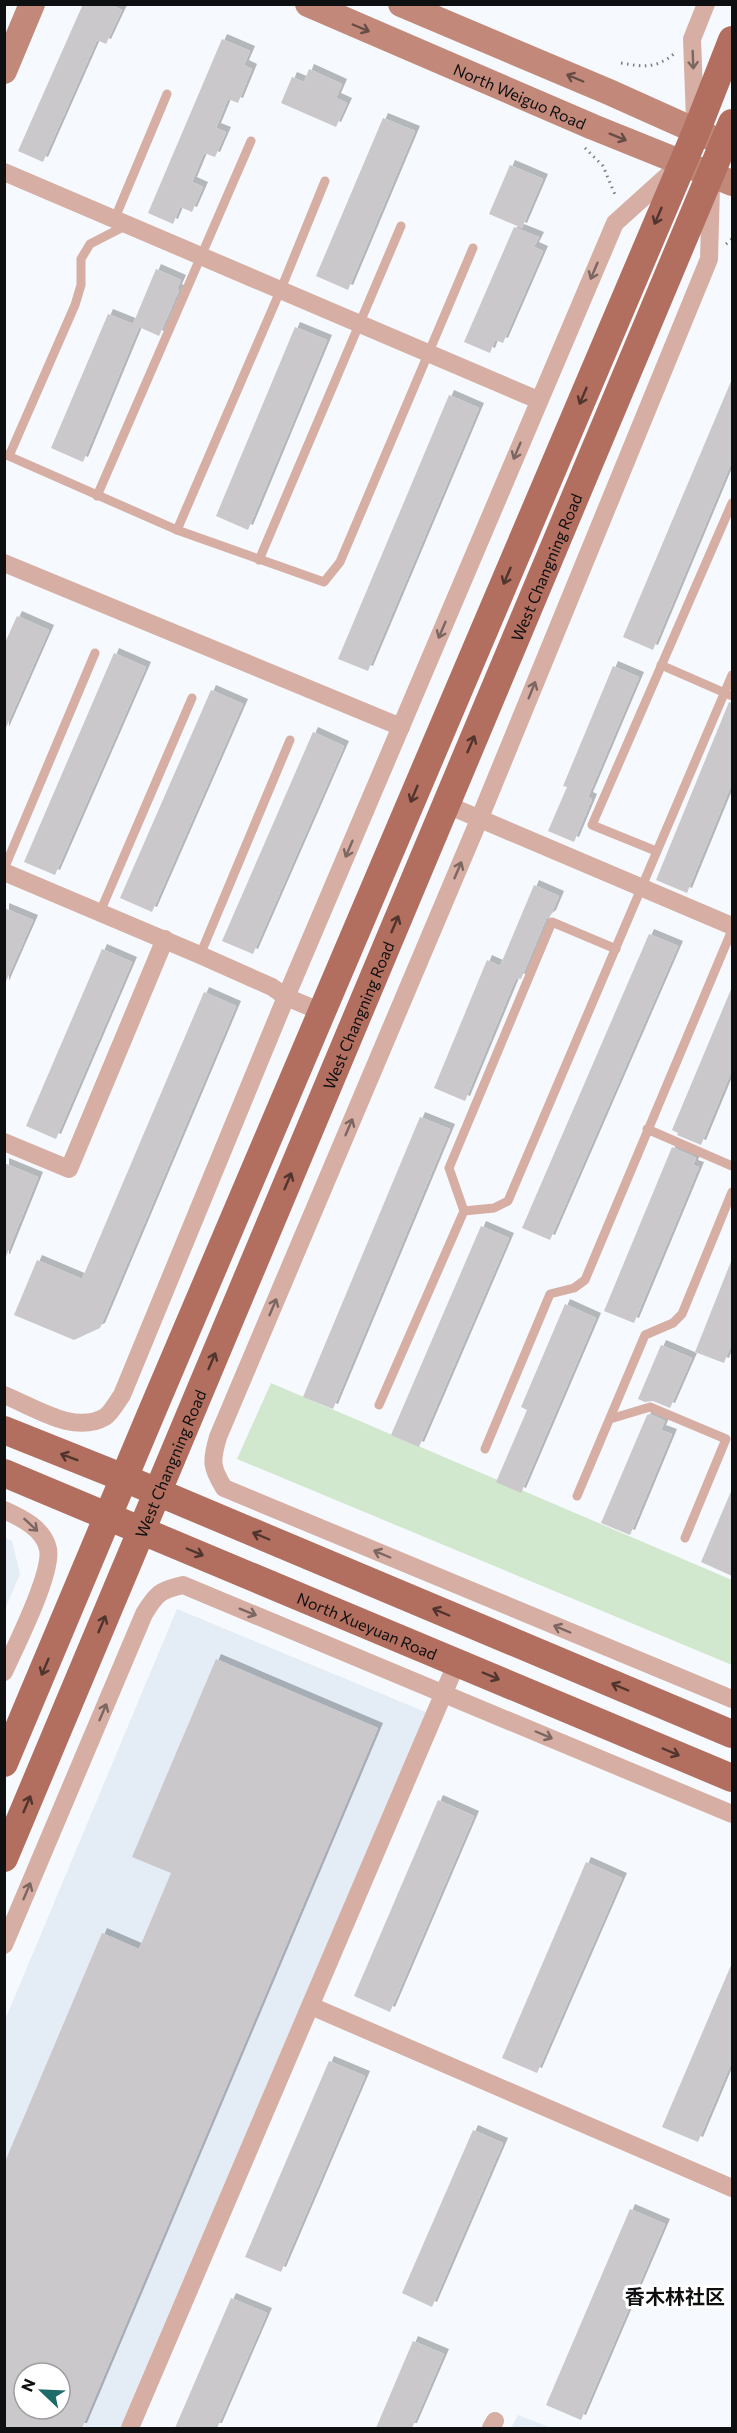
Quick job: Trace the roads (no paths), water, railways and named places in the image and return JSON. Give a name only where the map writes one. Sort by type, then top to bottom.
[{"type":"main road","points":[[4,71],[32,4]]},
{"type":"main road","name":"North Weiguo Road","points":[[308,4],[593,127],[722,179]]},
{"type":"main road","points":[[401,4],[609,92],[696,132],[730,137]]},
{"type":"main road","name":"West Changning Road","points":[[4,1763],[696,132],[732,40]]},
{"type":"main road","name":"West Changning Road","points":[[4,1858],[446,804],[722,179],[730,137]]},
{"type":"main road","points":[[4,1430],[124,1478],[732,1734]]},
{"type":"main road","name":"North Xueyuan Road","points":[[4,1473],[732,1778]]},
{"type":"street","name":"West Changning Road","points":[[696,132],[692,39],[706,4]]},
{"type":"street","name":"West Changning Road","points":[[4,1395],[66,1421],[85,1425],[106,1416],[122,1395],[286,997],[538,399],[615,223],[681,163]]},
{"type":"street","points":[[4,172],[538,399]]},
{"type":"street","name":"West Changning Road","points":[[722,179],[709,259],[479,820],[218,1437],[212,1458],[214,1472],[224,1488],[732,1699]]},
{"type":"street","points":[[4,563],[401,727]]},
{"type":"street","points":[[446,804],[732,928]]},
{"type":"street","points":[[4,871],[165,939],[322,1012]]},
{"type":"street","points":[[4,1142],[69,1169],[165,939]]},
{"type":"street","points":[[4,1510],[23,1518],[42,1535],[48,1550],[46,1574],[4,1672]]},
{"type":"street","points":[[4,1945],[144,1614],[155,1596],[166,1588],[183,1585],[732,1814]]},
{"type":"street","points":[[130,2428],[457,1662]]},
{"type":"street","points":[[310,2006],[732,2188]]},
{"type":"lane","points":[[167,94],[122,221],[90,244],[81,259],[81,285],[75,305],[7,455],[177,530],[324,582],[340,561],[473,248]]},
{"type":"lane","points":[[97,496],[251,141]]},
{"type":"lane","points":[[177,530],[325,181]]},
{"type":"lane","points":[[259,560],[401,226]]},
{"type":"lane","points":[[656,851],[592,825],[732,503]]},
{"type":"lane","points":[[4,871],[95,653]]},
{"type":"lane","points":[[662,665],[729,694]]},
{"type":"lane","points":[[464,1210],[494,1208],[508,1201],[656,851],[729,694],[732,675]]},
{"type":"lane","points":[[100,912],[192,698]]},
{"type":"lane","points":[[200,955],[290,740]]},
{"type":"lane","points":[[379,1405],[464,1210],[448,1168],[552,922],[616,949]]},
{"type":"lane","points":[[485,1449],[550,1294],[574,1288],[585,1280],[732,928]]},
{"type":"lane","points":[[647,1130],[732,1166]]},
{"type":"lane","points":[[577,1496],[645,1335],[673,1323],[682,1314],[732,1192]]},
{"type":"lane","points":[[610,1419],[650,1407],[726,1438],[685,1538]]},
{"type":"district","name":"香木林社区","points":[[675,2296]]}]
